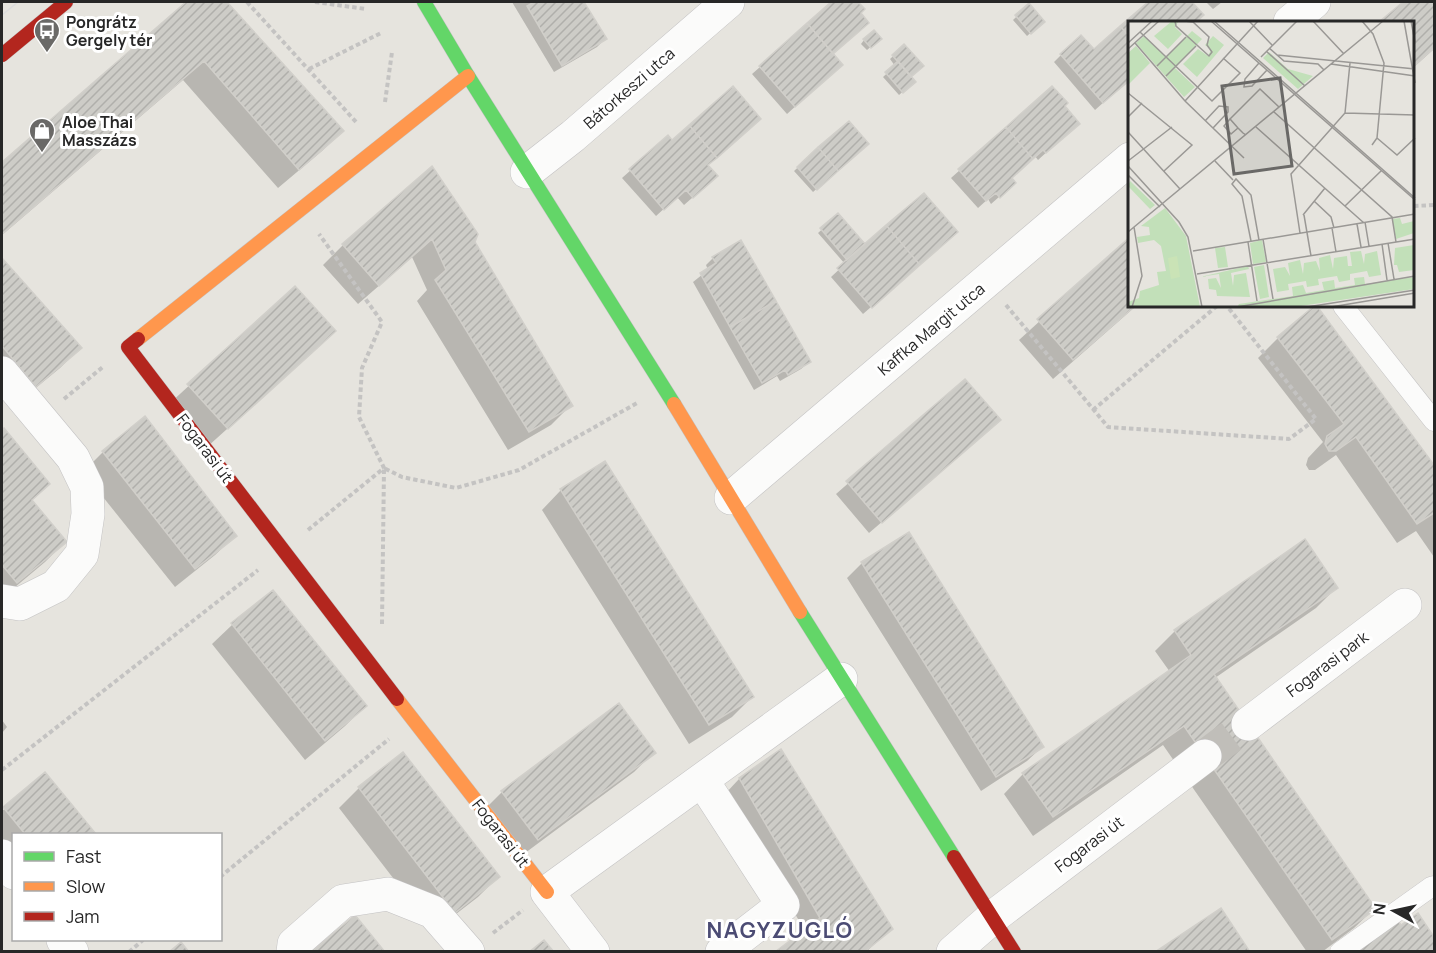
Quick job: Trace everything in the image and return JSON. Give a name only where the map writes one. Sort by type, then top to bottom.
[{"type":"main road","points":[[2,55],[66,2]]},
{"type":"main road","points":[[424,2],[664,388],[841,679],[1014,951]]},
{"type":"main road","points":[[128,347],[468,76]]},
{"type":"main road","name":"Fogarasi út","points":[[128,347],[381,676],[412,720],[547,892]]},
{"type":"street","name":"Bátorkeszi utca","points":[[528,172],[728,2]]},
{"type":"street","points":[[1291,21],[1314,2]]},
{"type":"street","name":"Kaffka Margit utca","points":[[731,498],[1128,161]]},
{"type":"street","points":[[2,601],[20,604],[56,586],[82,554],[88,514],[87,487],[73,458],[40,419],[5,385]]},
{"type":"street","name":"Fogarasi park","points":[[1248,724],[1405,604]]},
{"type":"street","points":[[547,892],[841,679]]},
{"type":"street","name":"Fogarasi út","points":[[953,951],[993,917],[1195,764]]},
{"type":"street","points":[[702,780],[783,905],[722,951]]},
{"type":"street","points":[[2,856],[12,870]]},
{"type":"street","name":"Fogarasi út","points":[[547,892],[593,951]]},
{"type":"street","points":[[293,951],[294,944],[344,901],[388,894],[433,912],[477,945]]},
{"type":"lane","points":[[1345,308],[1434,421]]},
{"type":"lane","points":[[1340,951],[1434,886]]},
{"type":"path","points":[[247,2],[355,121]]},
{"type":"path","points":[[315,2],[366,9]]},
{"type":"path","points":[[309,70],[381,33]]},
{"type":"path","points":[[1415,206],[1434,205]]},
{"type":"path","points":[[300,210],[382,322],[362,368],[359,417],[384,468],[381,676]]},
{"type":"path","points":[[987,281],[1108,427],[1289,439],[1316,419],[1229,308]]},
{"type":"path","points":[[1093,410],[1215,308]]},
{"type":"path","points":[[40,419],[128,347]]},
{"type":"path","points":[[384,468],[402,477],[456,488],[519,470],[664,388]]},
{"type":"path","points":[[2,770],[284,550],[384,468]]},
{"type":"path","points":[[222,875],[412,720]]},
{"type":"path","points":[[477,945],[547,892]]},
{"type":"path","points":[[129,951],[141,941]]},
{"type":"building","points":[[186,2],[227,2],[344,131],[299,170],[204,61],[2,234],[2,162]]},
{"type":"building","points":[[534,2],[584,2],[607,39],[562,66],[527,6]]},
{"type":"building","points":[[831,2],[858,2],[865,9],[861,13],[869,23],[833,54],[807,23]]},
{"type":"building","points":[[1148,2],[1192,2],[1204,15],[1197,21],[1128,21],[1128,35],[1120,26]]},
{"type":"building","points":[[1403,2],[1434,2],[1434,48],[1415,65],[1415,21],[1380,21]]},
{"type":"building","points":[[1029,3],[1045,22],[1031,34],[1015,15]]},
{"type":"building","points":[[807,23],[843,65],[795,107],[759,66]]},
{"type":"building","points":[[1120,26],[1128,35],[1128,82],[1103,103],[1060,54],[1081,35],[1094,49]]},
{"type":"building","points":[[874,30],[882,39],[871,48],[863,39]]},
{"type":"building","points":[[904,44],[924,66],[911,77],[892,55]]},
{"type":"building","points":[[898,61],[916,82],[903,93],[885,72]]},
{"type":"building","points":[[733,86],[761,119],[717,158],[689,125]]},
{"type":"building","points":[[1052,86],[1068,103],[1065,106],[1080,124],[1046,153],[1043,150],[1033,159],[1006,127]]},
{"type":"building","points":[[849,121],[869,144],[838,171],[818,147]]},
{"type":"building","points":[[689,125],[717,158],[708,165],[718,176],[693,198],[686,190],[664,210],[629,169],[668,135],[672,140]]},
{"type":"building","points":[[1006,127],[1033,159],[1012,178],[1016,183],[1000,198],[996,193],[986,201],[958,169]]},
{"type":"building","points":[[818,147],[838,171],[817,190],[797,167]]},
{"type":"building","points":[[432,166],[478,234],[475,242],[573,406],[529,432],[435,280],[446,270],[432,239],[379,286],[342,244]]},
{"type":"building","points":[[924,193],[958,232],[920,265],[886,225]]},
{"type":"building","points":[[838,213],[865,244],[847,260],[820,228]]},
{"type":"building","points":[[886,225],[920,265],[872,308],[837,268]]},
{"type":"building","points":[[1128,239],[1128,308],[1133,308],[1073,360],[1037,319]]},
{"type":"building","points":[[741,240],[776,301],[730,327],[700,273],[716,263],[712,257]]},
{"type":"building","points":[[2,258],[82,348],[36,387],[2,346]]},
{"type":"building","points":[[295,286],[336,331],[228,429],[187,384]]},
{"type":"building","points":[[776,301],[811,362],[788,375],[785,370],[762,383],[730,327]]},
{"type":"building","points":[[1312,308],[1318,308],[1434,465],[1434,513],[1417,524],[1356,437],[1336,451],[1329,451],[1325,444],[1327,436],[1344,424],[1277,337]]},
{"type":"building","points":[[965,379],[1001,420],[882,523],[846,481]]},
{"type":"building","points":[[145,416],[237,536],[195,569],[102,451]]},
{"type":"building","points":[[4,428],[50,484],[32,500],[67,542],[17,583],[2,565],[2,431]]},
{"type":"building","points":[[605,461],[754,697],[709,725],[560,489]]},
{"type":"building","points":[[909,532],[1044,747],[996,777],[861,562]]},
{"type":"building","points":[[1305,539],[1338,588],[1214,674],[1376,909],[1332,940],[1184,726],[1053,817],[1022,773],[1191,655],[1174,630]]},
{"type":"building","points":[[273,590],[367,706],[325,741],[231,623]]},
{"type":"building","points":[[619,703],[656,753],[538,840],[501,791]]},
{"type":"building","points":[[781,749],[893,929],[864,952],[775,952],[820,918],[739,778]]},
{"type":"building","points":[[403,752],[500,877],[455,913],[358,787]]},
{"type":"building","points":[[45,772],[95,833],[24,833],[3,807]]},
{"type":"building","points":[[1221,908],[1250,952],[1155,952]]},
{"type":"building","points":[[1418,913],[1434,937],[1434,952],[1351,952],[1397,919],[1401,925]]},
{"type":"building","points":[[355,915],[385,952],[311,952]]},
{"type":"building","points":[[544,940],[554,952],[529,952]]},
{"type":"building","points":[[181,942],[189,952],[169,952]]},
{"type":"tunnel","points":[[1205,756],[1248,724]]},
{"type":"tram line","points":[[2,15],[18,2]]},
{"type":"traffic: fast","points":[[424,2],[674,404]]},
{"type":"traffic: fast","points":[[800,612],[954,857]]},
{"type":"traffic: slow","points":[[138,339],[468,76]]},
{"type":"traffic: slow","points":[[674,404],[800,612]]},
{"type":"traffic: slow","points":[[397,699],[547,892]]},
{"type":"traffic: jam","points":[[2,55],[66,2]]},
{"type":"traffic: jam","points":[[138,339],[128,347],[397,699]]},
{"type":"traffic: jam","points":[[954,857],[1014,952]]},
{"type":"place","name":"Pongrátz Gergely tér","points":[[47,54]]},
{"type":"place","name":"Aloe Thai Masszázs","points":[[42,154]]},
{"type":"district","name":"NAGYZUGLÓ","points":[[780,930]]}]
